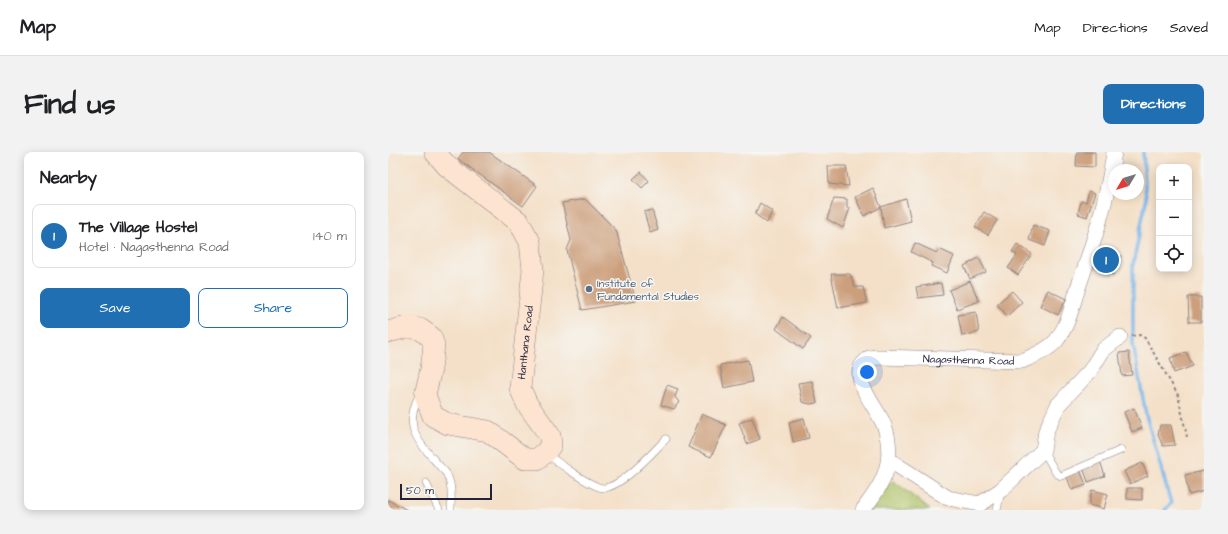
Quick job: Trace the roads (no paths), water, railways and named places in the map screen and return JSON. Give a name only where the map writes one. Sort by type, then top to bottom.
[{"type":"street","name":"Hanthana Road","points":[[435,152],[447,166],[519,222],[530,242],[533,270],[520,388],[527,404],[550,436],[551,445],[546,453]]},
{"type":"street","name":"Nagasthenna Road","points":[[863,510],[877,493],[885,476],[889,460],[888,441],[884,424],[863,388],[860,377],[861,367],[869,358],[879,357],[1022,361],[1040,354],[1055,342],[1066,326],[1083,274],[1106,196],[1114,152]]},
{"type":"street","points":[[388,332],[407,327],[420,329],[431,337],[434,345],[431,369],[425,395],[433,416],[448,424],[488,431],[525,459],[537,459],[546,453]]},
{"type":"street","points":[[889,460],[948,498],[980,504],[1001,490],[1043,450],[1046,430],[1058,405],[1090,371],[1102,350],[1120,337]]},
{"type":"lane","points":[[431,369],[412,408],[412,422],[417,439],[446,474],[452,489],[451,510]]},
{"type":"lane","points":[[546,453],[586,481],[603,488],[618,483],[666,439]]},
{"type":"lane","points":[[1043,450],[1056,472],[1061,476],[1121,450]]},
{"type":"lane","points":[[426,483],[439,510]]},
{"type":"lane","points":[[997,510],[1001,490]]},
{"type":"waterway","points":[[1143,152],[1146,201],[1133,265],[1133,344],[1146,415],[1171,503],[1165,510]]},
{"type":"place","name":"The Village Hostel","points":[[1106,260]]},
{"type":"place","name":"Institute of Fundamental Studies","points":[[589,289]]}]
